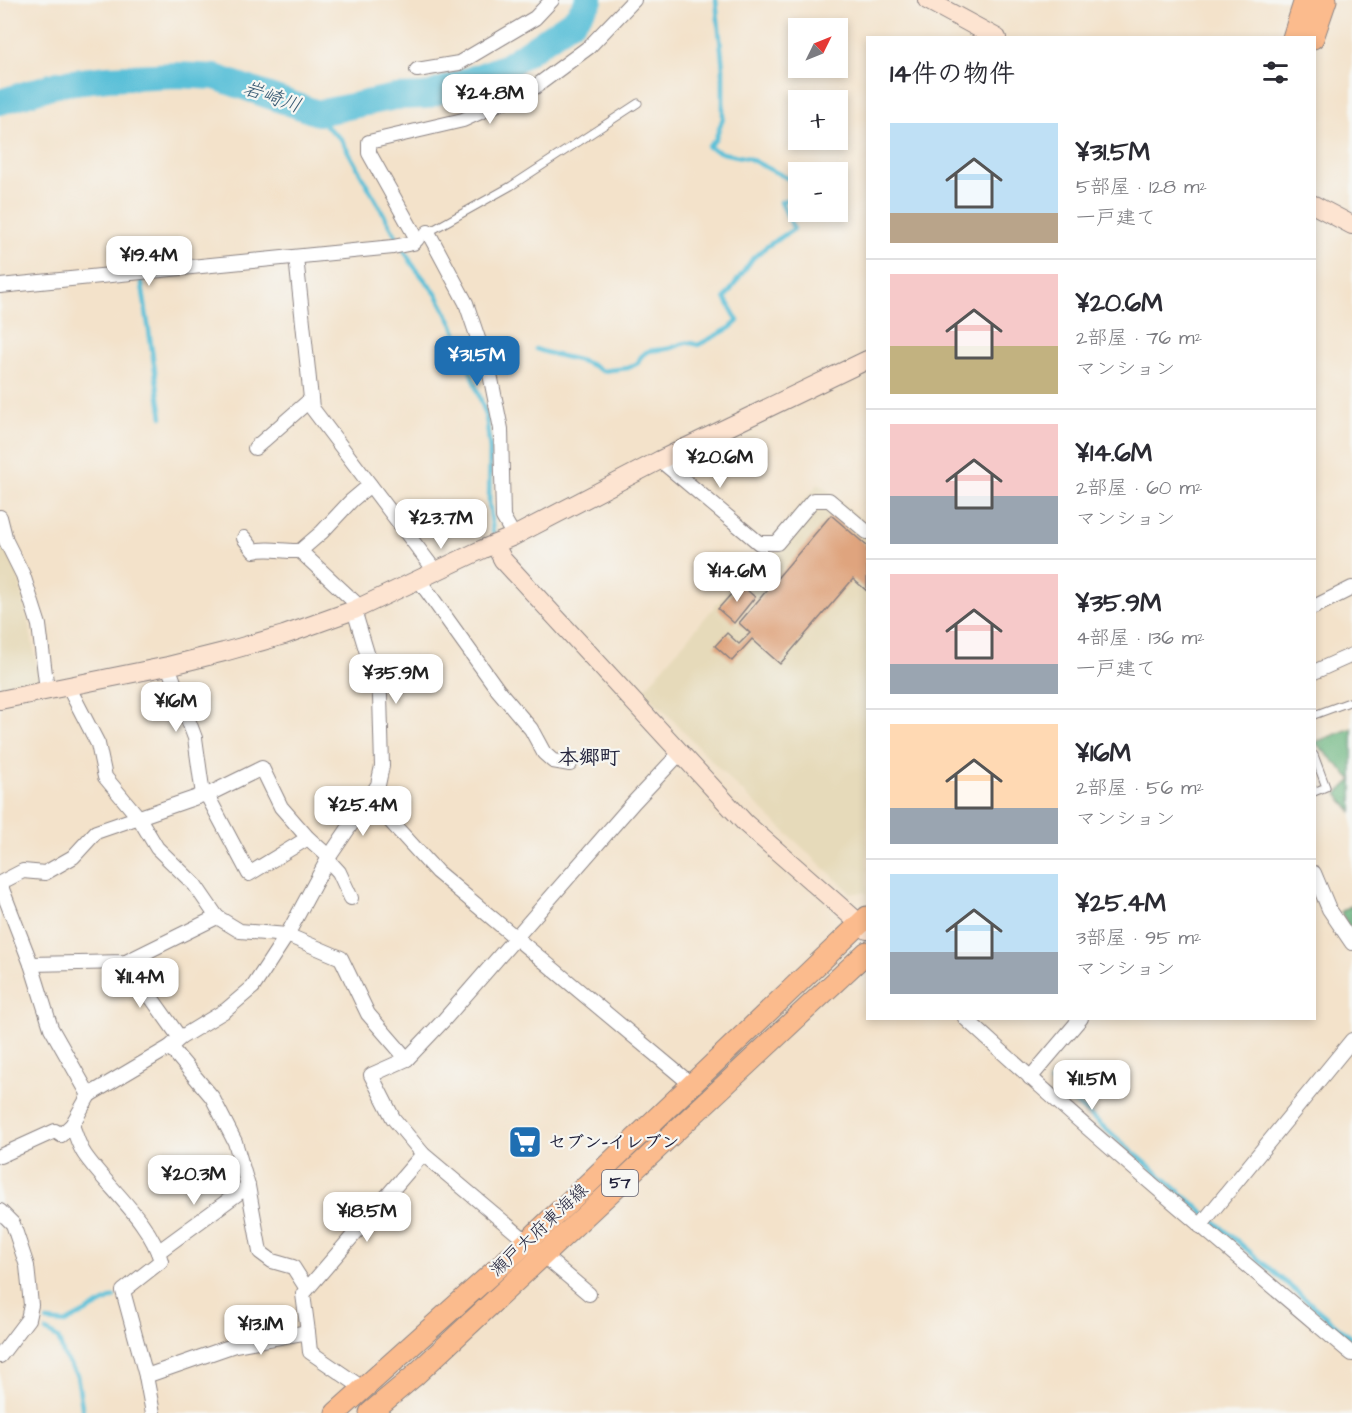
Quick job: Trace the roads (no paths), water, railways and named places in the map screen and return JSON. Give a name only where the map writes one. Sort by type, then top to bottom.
[{"type":"main road","points":[[1294,36],[1305,0]]},
{"type":"main road","points":[[1314,36],[1326,0]]},
{"type":"main road","name":"瀬戸大府東海線","points":[[370,1413],[414,1377],[692,1085],[865,924]]},
{"type":"main road","name":"瀬戸大府東海線","points":[[336,1413],[535,1249],[866,953]]},
{"type":"street","points":[[417,70],[459,63],[535,18],[552,0]]},
{"type":"street","points":[[514,536],[503,517],[501,429],[490,374],[466,303],[419,238],[369,153],[369,142],[463,120],[535,87],[589,47],[634,0]]},
{"type":"street","points":[[927,0],[993,36]]},
{"type":"street","points":[[1316,206],[1352,225],[1352,218]]},
{"type":"street","points":[[0,286],[393,247],[419,238]]},
{"type":"street","points":[[296,257],[312,408],[436,572]]},
{"type":"street","points":[[0,700],[168,666],[284,635],[357,608],[514,536],[660,460],[866,360]]},
{"type":"street","points":[[255,448],[310,399]]},
{"type":"street","points":[[660,460],[759,543],[777,543],[813,500],[829,500],[866,531]]},
{"type":"street","points":[[244,538],[254,551],[268,549],[284,552],[300,551],[370,485]]},
{"type":"street","points":[[0,517],[6,542],[23,575],[39,625],[47,690]]},
{"type":"street","points":[[495,545],[502,561],[745,823],[865,924]]},
{"type":"street","points":[[0,1156],[55,1131],[61,1135],[72,1125],[88,1095],[226,1010],[254,987],[287,935],[328,858],[378,785],[382,766],[380,696],[357,608],[300,551]]},
{"type":"street","points":[[419,580],[498,690],[531,729],[544,753],[554,761],[570,764]]},
{"type":"street","points":[[1316,606],[1352,588]]},
{"type":"street","points":[[1316,671],[1352,655]]},
{"type":"street","points":[[168,666],[195,738],[205,795],[249,874],[308,838]]},
{"type":"street","points":[[68,686],[98,744],[105,777],[139,818],[157,848],[195,885],[217,917],[240,931],[287,935],[341,958],[368,1014],[407,1059]]},
{"type":"street","points":[[589,1294],[423,1154],[393,1118],[371,1075],[407,1059],[680,753]]},
{"type":"street","points":[[88,1095],[51,1028],[31,964],[0,883],[23,871],[45,873],[73,857],[96,832],[205,795],[262,768],[281,807],[339,872],[351,898]]},
{"type":"street","points":[[370,799],[436,872],[692,1085]]},
{"type":"street","points":[[1316,878],[1329,909],[1350,937]]},
{"type":"street","points":[[31,964],[126,962],[217,917]]},
{"type":"street","points":[[126,962],[212,1097],[235,1142],[248,1186],[260,1251],[272,1261],[293,1267],[307,1289]]},
{"type":"street","points":[[967,1020],[1200,1226],[1352,1354]]},
{"type":"street","points":[[1030,1077],[1079,1020]]},
{"type":"street","points":[[1200,1226],[1352,1041]]},
{"type":"street","points":[[72,1125],[83,1153],[117,1195],[130,1206],[158,1252],[161,1261],[123,1292],[146,1376],[153,1413]]},
{"type":"street","points":[[364,1389],[310,1352],[303,1294],[423,1154]]},
{"type":"street","points":[[158,1252],[248,1186]]},
{"type":"street","points":[[0,1211],[13,1224],[27,1266],[31,1305],[28,1319],[0,1356]]},
{"type":"street","points":[[146,1376],[235,1345],[308,1332]]},
{"type":"lane","points":[[419,238],[511,186],[638,103]]},
{"type":"lane","points":[[1316,714],[1352,701]]},
{"type":"lane","points":[[1316,760],[1326,787],[1316,791]]},
{"type":"waterway","name":"岩崎川","points":[[0,102],[58,84],[107,78],[177,75],[215,77],[318,113],[395,97],[426,96],[507,66],[574,20],[590,0]]},
{"type":"waterway","points":[[536,349],[578,360],[602,371],[628,368],[638,363],[640,358],[649,351],[671,348],[684,343],[698,345],[730,328],[738,321],[725,298],[753,258],[794,229],[781,202],[794,196],[791,180],[748,158],[722,153],[708,147],[715,140],[723,118],[723,68],[716,0]]},
{"type":"waterway","points":[[318,113],[327,127],[341,139],[412,264],[437,295],[453,325],[486,415],[490,450],[489,502],[493,532]]},
{"type":"waterway","points":[[141,278],[162,417]]},
{"type":"waterway","points":[[1051,1082],[1352,1339]]},
{"type":"waterway","points":[[47,1321],[65,1323],[114,1297]]},
{"type":"waterway","points":[[46,1331],[58,1338],[64,1356],[77,1375],[83,1413]]},
{"type":"place","name":"セブン-イレブン","points":[[525,1142]]},
{"type":"district","name":"本郷町","points":[[589,757]]}]
